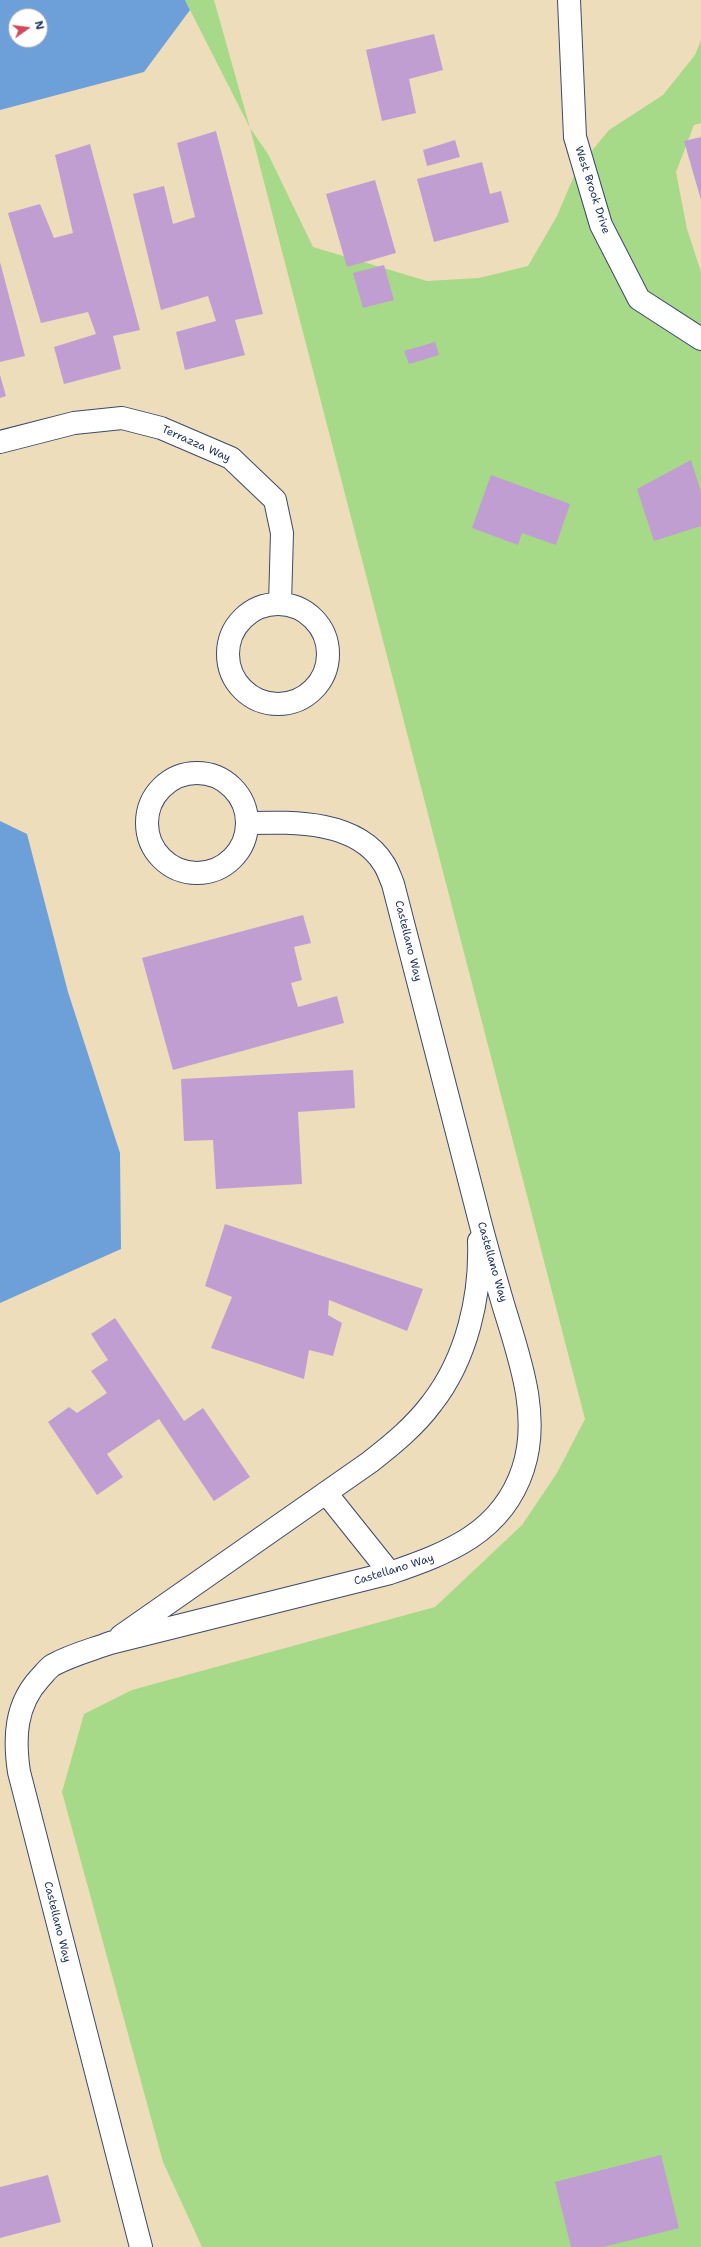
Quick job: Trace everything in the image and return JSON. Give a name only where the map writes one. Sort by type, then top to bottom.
[{"type":"street","name":"West Brook Drive","points":[[569,0],[575,137],[601,225],[639,299],[701,339]]},
{"type":"street","name":"Terrazza Way","points":[[0,442],[74,423],[122,418],[161,428],[231,458],[275,500],[282,533],[280,604]]},
{"type":"street","points":[[272,603],[280,604],[288,604],[303,610],[316,621],[324,634],[328,653],[327,666],[320,682],[308,695],[293,702],[276,705],[259,702],[245,693],[234,679],[228,663],[228,646],[234,630],[244,617],[257,608],[272,603]]},
{"type":"street","points":[[191,773],[208,774],[223,780],[235,790],[244,804],[248,822],[246,836],[239,851],[228,864],[213,872],[196,874],[179,871],[164,862],[157,853],[148,832],[147,815],[153,799],[163,786],[176,777],[191,773]]},
{"type":"street","name":"Castellano Way","points":[[141,2247],[19,1772],[15,1747],[16,1723],[23,1704],[35,1683],[52,1666],[70,1657],[110,1643],[390,1572],[435,1557],[482,1530],[498,1514],[512,1494],[523,1469],[528,1443],[529,1415],[526,1388],[516,1347],[477,1211],[393,884],[384,863],[371,850],[354,837],[334,829],[288,822],[248,822]]},
{"type":"street","name":"Castellano Way","points":[[110,1643],[398,1440],[433,1403],[446,1382],[469,1329],[479,1266],[477,1211]]},
{"type":"street","points":[[326,1492],[390,1572]]},
{"type":"green space","points":[[185,0],[214,0],[250,128]]},
{"type":"green space","points":[[701,40],[701,123],[694,125],[676,172],[687,229],[701,272],[701,2247],[202,2247],[163,2162],[62,1792],[84,1714],[132,1690],[435,1607],[522,1525],[557,1473],[585,1419],[250,128],[268,154],[313,247],[427,281],[479,278],[528,266],[557,216],[577,169],[609,130],[663,95],[695,55]]},
{"type":"water","points":[[0,0],[185,0],[190,10],[144,72],[0,110]]},
{"type":"water","points":[[0,821],[27,834],[68,992],[120,1153],[121,1249],[0,1303]]},
{"type":"building","points":[[434,34],[443,70],[409,79],[416,113],[382,121],[366,50]]},
{"type":"building","points":[[216,131],[263,314],[235,320],[245,355],[185,370],[176,332],[216,321],[208,296],[161,310],[133,194],[164,186],[173,224],[195,217],[177,143]]},
{"type":"building","points":[[701,137],[701,200],[684,141]]},
{"type":"building","points":[[455,140],[460,157],[427,166],[423,150]]},
{"type":"building","points":[[90,144],[140,330],[113,336],[121,369],[64,384],[54,347],[96,334],[88,312],[41,323],[8,213],[40,204],[54,238],[73,233],[55,155]]},
{"type":"building","points":[[482,162],[490,194],[501,191],[509,222],[434,242],[417,179]]},
{"type":"building","points":[[375,180],[396,253],[347,267],[326,194]]},
{"type":"building","points":[[0,262],[25,356],[0,362]]},
{"type":"building","points":[[384,265],[394,300],[363,308],[353,273]]},
{"type":"building","points":[[435,342],[439,355],[409,364],[404,351]]},
{"type":"building","points":[[0,375],[6,396],[0,398]]},
{"type":"building","points":[[691,460],[701,492],[701,526],[654,541],[637,489]]},
{"type":"building","points":[[491,475],[570,504],[556,545],[522,533],[518,545],[472,528]]},
{"type":"building","points":[[303,915],[311,943],[294,947],[302,980],[291,983],[298,1007],[337,996],[344,1023],[173,1070],[142,958]]},
{"type":"building","points":[[353,1070],[355,1108],[298,1112],[302,1184],[216,1189],[213,1140],[184,1141],[181,1079]]},
{"type":"building","points":[[225,1224],[423,1289],[407,1331],[329,1300],[328,1315],[342,1323],[333,1356],[309,1350],[304,1379],[211,1348],[232,1297],[205,1286]]},
{"type":"building","points":[[115,1318],[184,1421],[203,1408],[250,1477],[214,1501],[159,1419],[107,1454],[123,1477],[97,1495],[48,1422],[69,1407],[77,1413],[107,1393],[91,1371],[108,1360],[91,1334]]},
{"type":"building","points":[[661,2155],[679,2228],[603,2247],[571,2247],[555,2182]]},
{"type":"building","points":[[48,2175],[61,2222],[0,2238],[0,2187]]}]
